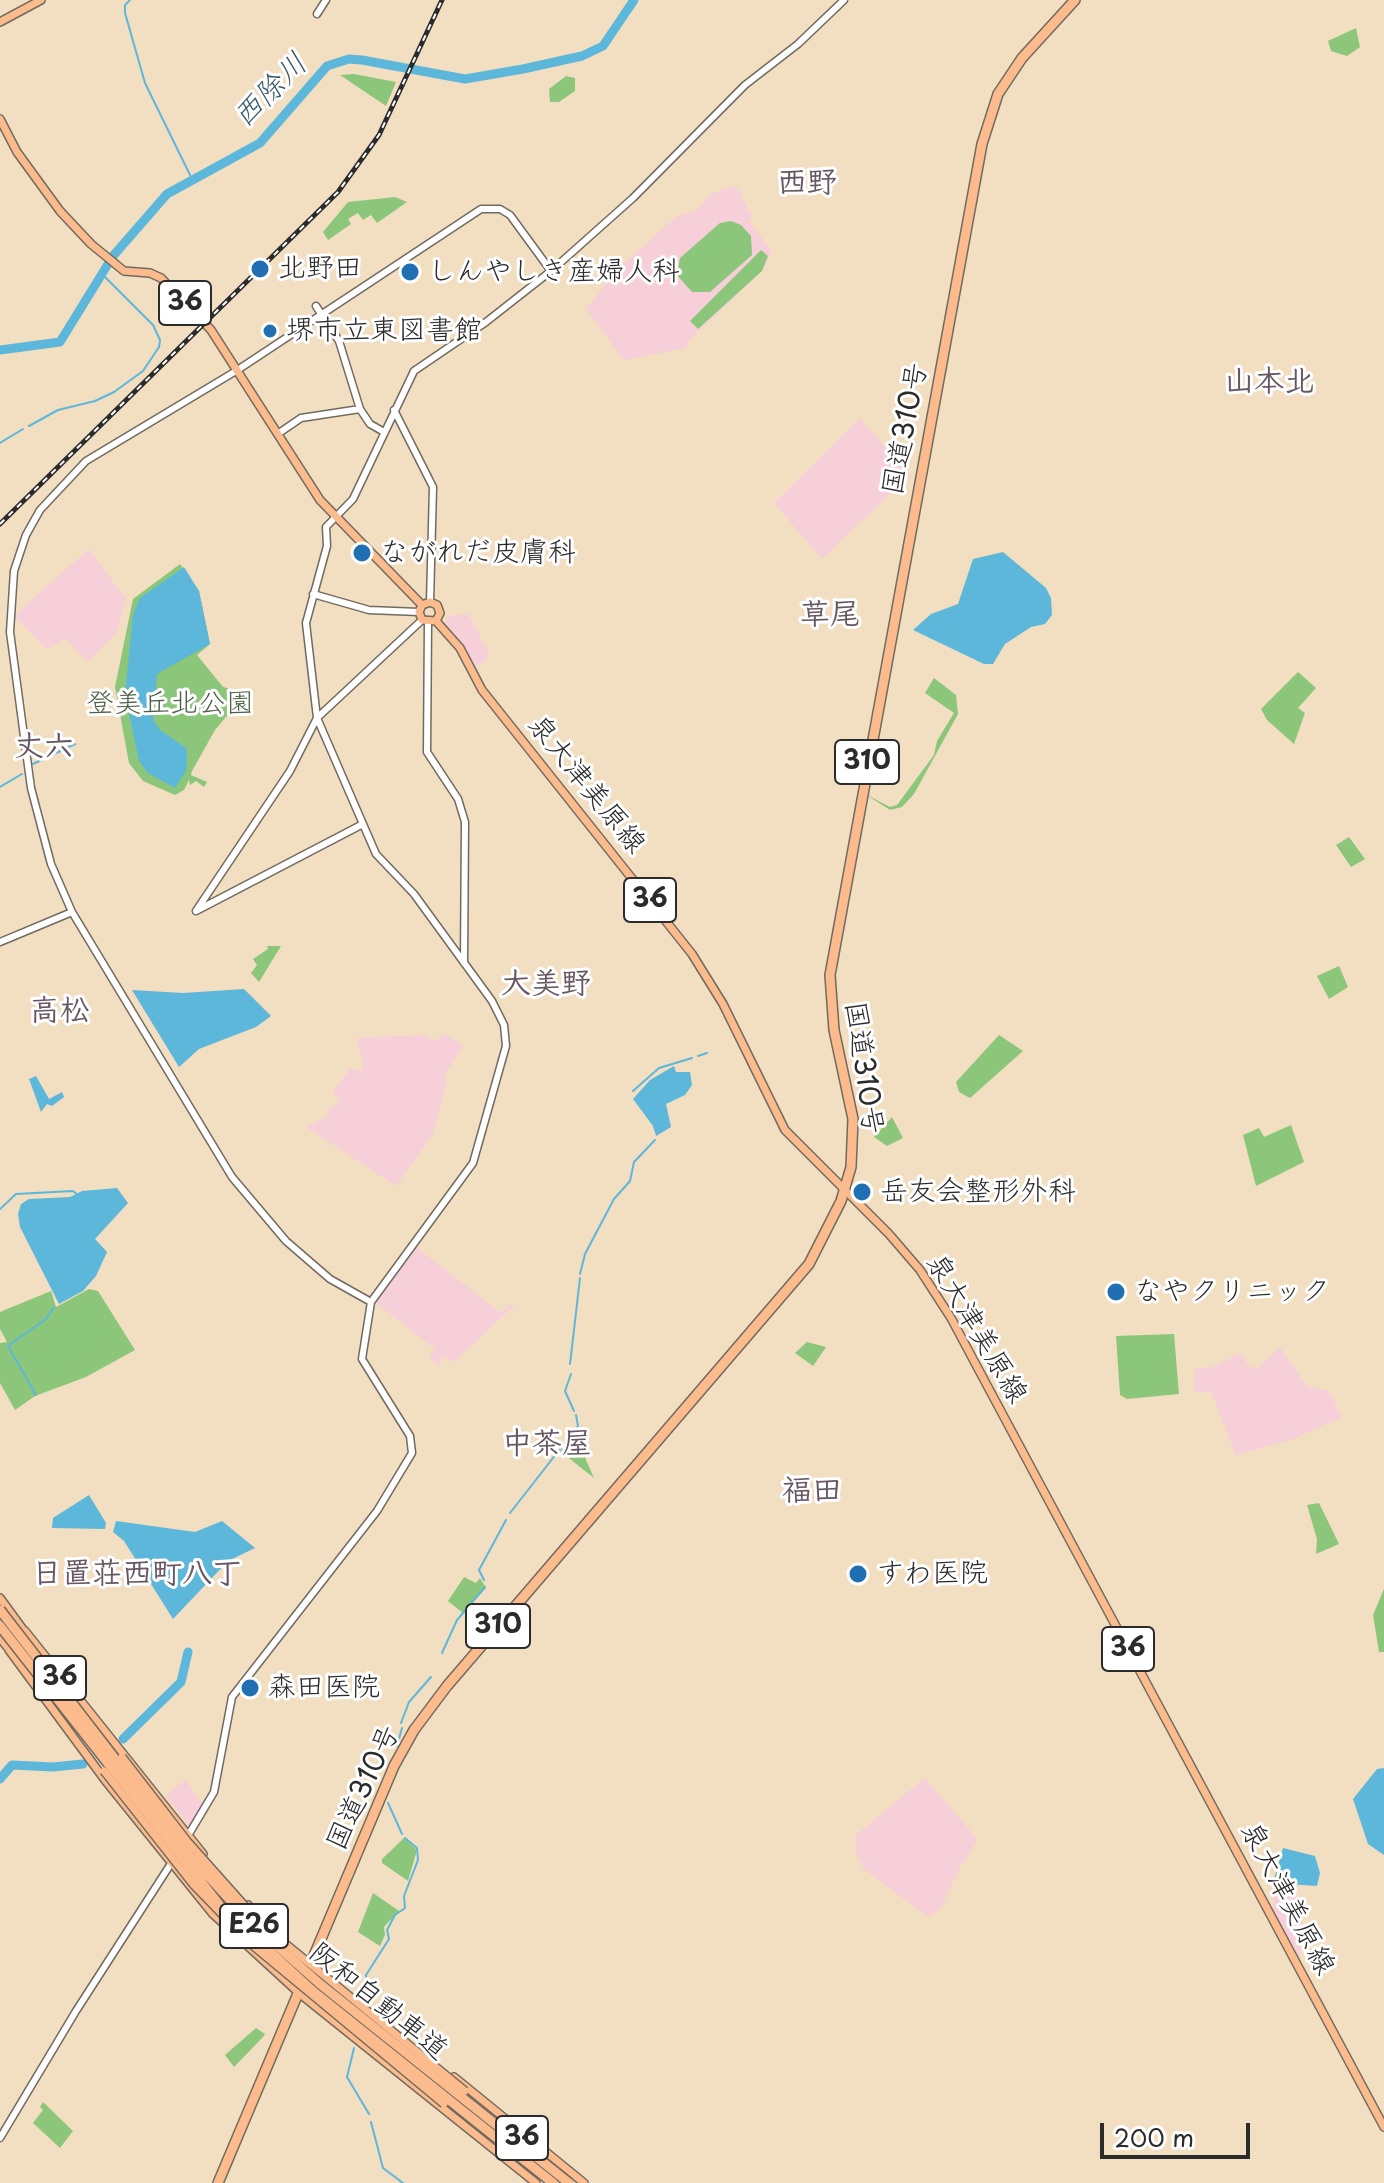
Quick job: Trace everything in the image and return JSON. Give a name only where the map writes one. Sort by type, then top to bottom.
[{"type":"highway","name":"国道310号","points":[[218,2183],[394,1766],[417,1726],[447,1686],[809,1264],[844,1192],[854,1145],[853,1119],[834,1030],[830,975],[979,159],[998,94],[1022,58],[1075,0]]},
{"type":"highway","name":"阪和自動車道","points":[[0,1610],[181,1845],[250,1922],[320,1984],[569,2183]]},
{"type":"highway","name":"阪和自動車道","points":[[0,1626],[221,1907],[314,1992],[553,2183]]},
{"type":"main road","points":[[0,22],[41,0]]},
{"type":"main road","name":"泉大津美原線","points":[[0,119],[17,152],[60,211],[101,254],[124,271],[150,273],[161,278],[211,330],[320,500],[460,648],[482,690],[692,954],[723,1004],[779,1121],[920,1270],[951,1318],[1384,2127]]},
{"type":"main road","name":"36","points":[[0,1598],[187,1841],[260,1923],[582,2183]]},
{"type":"main road","name":"36","points":[[25,1631],[188,1836],[245,1902],[311,1963],[582,2183]]},
{"type":"main road","name":"36","points":[[0,1638],[171,1864],[213,1914],[299,1993],[536,2183]]},
{"type":"main road","name":"36","points":[[9,1650],[193,1884],[251,1944],[543,2183]]},
{"type":"street","points":[[317,14],[326,0]]},
{"type":"street","points":[[0,2138],[214,1792],[232,1697],[377,1511],[412,1453],[410,1436],[362,1359],[371,1302],[473,1163],[506,1046],[504,1025],[464,963],[414,894],[376,854],[317,718],[306,623],[327,546],[326,527],[353,499],[414,371],[486,322],[551,271],[633,198],[745,85],[798,44],[844,0]]},
{"type":"street","points":[[371,1302],[330,1279],[286,1241],[232,1177],[72,912],[42,838],[31,788],[10,632],[14,571],[34,520],[50,497],[76,470],[236,371],[318,310],[481,209],[500,209],[510,215],[551,271]]},
{"type":"street","points":[[318,310],[339,341],[360,409],[370,424],[384,432]]},
{"type":"street","points":[[279,433],[301,418],[360,409]]},
{"type":"street","points":[[394,410],[433,487],[426,614],[425,740],[431,761],[458,799],[465,822],[464,963]]},
{"type":"street","points":[[313,594],[369,610],[426,614]]},
{"type":"street","points":[[363,824],[196,911],[283,782],[317,718],[426,614]]},
{"type":"street","points":[[0,942],[72,912]]},
{"type":"shaded area","points":[[728,187],[737,188],[752,216],[750,222],[772,252],[762,271],[689,340],[686,348],[624,360],[586,309],[616,271],[677,216],[697,210],[711,194]]},
{"type":"shaded area","points":[[860,418],[913,478],[907,477],[822,559],[774,503]]},
{"type":"shaded area","points":[[89,549],[126,599],[116,634],[87,662],[65,638],[47,650],[17,619],[17,613]]},
{"type":"shaded area","points":[[468,614],[488,651],[486,661],[473,667],[460,641],[445,623],[448,616]]},
{"type":"shaded area","points":[[444,1034],[463,1046],[444,1076],[446,1083],[433,1134],[396,1186],[306,1127],[329,1116],[327,1110],[341,1102],[332,1092],[351,1068],[361,1071],[363,1062],[357,1038],[424,1035],[434,1041]]},
{"type":"shaded area","points":[[416,1247],[501,1313],[512,1303],[515,1305],[454,1362],[444,1356],[439,1366],[429,1358],[435,1349],[376,1303]]},
{"type":"shaded area","points":[[1280,1347],[1307,1387],[1328,1390],[1342,1417],[1293,1439],[1236,1455],[1211,1392],[1194,1392],[1195,1368],[1208,1369],[1241,1353],[1249,1368],[1254,1366],[1256,1370]]},
{"type":"shaded area","points":[[925,1778],[978,1840],[958,1871],[941,1908],[928,1917],[864,1869],[857,1855],[855,1836]]},
{"type":"shaded area","points":[[185,1780],[204,1806],[190,1827],[166,1796]]},
{"type":"shaded area","points":[[1274,1893],[1302,1897],[1300,1957],[1296,1958],[1273,1913]]},
{"type":"green space","points":[[1356,28],[1360,47],[1347,56],[1331,51],[1328,41]]},
{"type":"green space","points":[[354,74],[396,82],[386,106],[340,75]]},
{"type":"green space","points":[[566,76],[575,78],[575,91],[559,102],[550,102],[549,89]]},
{"type":"green space","points":[[395,197],[407,202],[377,223],[371,215],[363,220],[358,213],[348,219],[351,224],[328,240],[323,232],[348,202]]},
{"type":"green space","points":[[731,221],[741,225],[751,236],[752,255],[710,292],[692,292],[677,275],[680,258],[720,223]]},
{"type":"green space","points":[[761,250],[768,256],[762,271],[698,329],[690,321]]},
{"type":"green space","name":"登美丘北公園","points":[[180,564],[199,591],[210,644],[197,655],[223,687],[240,692],[241,699],[215,730],[192,771],[191,775],[207,782],[204,787],[196,781],[190,785],[189,780],[184,790],[175,795],[143,781],[129,763],[115,687],[133,599]]},
{"type":"green space","points":[[1298,672],[1316,688],[1298,708],[1305,713],[1294,744],[1267,720],[1261,709]]},
{"type":"green space","points":[[934,678],[956,695],[958,714],[914,794],[902,807],[890,810],[865,794],[890,807],[897,805],[934,755],[937,741],[954,713],[925,693]]},
{"type":"green space","points":[[1349,837],[1365,859],[1351,867],[1336,845]]},
{"type":"green space","points":[[267,946],[281,946],[259,982],[251,973],[257,965],[253,959],[268,949]]},
{"type":"green space","points":[[1339,966],[1348,987],[1329,999],[1317,976]]},
{"type":"green space","points":[[999,1035],[1023,1051],[970,1098],[959,1092],[956,1082]]},
{"type":"green space","points":[[892,1117],[903,1138],[887,1146],[874,1137]]},
{"type":"green space","points":[[1291,1125],[1304,1162],[1256,1186],[1243,1135],[1259,1128],[1264,1137]]},
{"type":"green space","points":[[89,1289],[98,1291],[135,1350],[86,1377],[35,1396],[15,1410],[0,1383],[0,1343],[7,1342],[0,1329],[0,1312],[51,1291],[56,1307]]},
{"type":"green space","points":[[1174,1334],[1179,1394],[1127,1399],[1120,1395],[1116,1336]]},
{"type":"green space","points":[[807,1342],[826,1347],[813,1366],[795,1353]]},
{"type":"green space","points":[[579,1429],[586,1460],[594,1478],[560,1451]]},
{"type":"green space","points":[[1319,1503],[1339,1544],[1316,1554],[1317,1539],[1307,1505]]},
{"type":"green space","points":[[464,1577],[476,1583],[480,1578],[486,1588],[463,1613],[448,1601]]},
{"type":"green space","points":[[1384,1589],[1384,1652],[1379,1652],[1373,1615]]},
{"type":"green space","points":[[404,1838],[417,1850],[408,1881],[382,1863],[382,1859]]},
{"type":"green space","points":[[373,1893],[399,1911],[384,1927],[385,1935],[380,1946],[358,1932]]},
{"type":"green space","points":[[256,2028],[265,2034],[234,2067],[225,2055]]},
{"type":"green space","points":[[43,2102],[73,2131],[60,2148],[33,2123],[43,2110],[40,2107]]},
{"type":"water","points":[[1003,552],[1046,588],[1051,598],[1052,615],[1045,624],[1031,627],[1005,644],[993,664],[984,664],[913,630],[931,614],[958,604],[973,559]]},
{"type":"water","points":[[184,567],[199,591],[210,644],[157,674],[153,720],[160,730],[186,748],[186,771],[175,788],[148,773],[139,761],[125,694],[133,615],[140,598]]},
{"type":"water","points":[[244,989],[271,1016],[256,1027],[199,1049],[179,1067],[132,990],[183,993]]},
{"type":"water","points":[[674,1066],[676,1072],[690,1072],[692,1085],[685,1095],[666,1104],[671,1127],[656,1136],[653,1126],[633,1099],[650,1080]]},
{"type":"water","points":[[36,1076],[49,1099],[62,1092],[64,1097],[52,1106],[47,1104],[41,1112],[29,1079]]},
{"type":"water","points":[[117,1188],[128,1203],[95,1239],[107,1252],[96,1276],[83,1291],[59,1304],[20,1227],[18,1214],[21,1204],[29,1199],[70,1197],[82,1191]]},
{"type":"water","points":[[89,1495],[106,1523],[105,1529],[52,1528],[53,1518]]},
{"type":"water","points":[[116,1521],[195,1532],[222,1521],[255,1548],[228,1561],[173,1619],[124,1541],[113,1532]]},
{"type":"water","points":[[1384,1768],[1384,1855],[1368,1844],[1353,1799],[1377,1769]]},
{"type":"water","points":[[1283,1848],[1315,1856],[1320,1873],[1317,1886],[1273,1883]]},
{"type":"waterway","points":[[130,0],[125,5],[125,13],[145,83],[192,179]]},
{"type":"waterway","name":"西除川","points":[[0,350],[60,342],[113,256],[167,194],[260,143],[327,66],[349,59],[362,60],[465,79],[523,69],[582,56],[603,46],[634,0]]},
{"type":"waterway","points":[[29,426],[58,410],[95,401],[114,392],[143,371],[159,347],[160,340],[153,325],[102,274]]},
{"type":"waterway","points":[[0,443],[23,429]]},
{"type":"waterway","points":[[33,764],[75,744]]},
{"type":"waterway","points":[[0,787],[22,774]]},
{"type":"waterway","points":[[698,1056],[707,1053]]},
{"type":"waterway","points":[[633,1091],[659,1068],[692,1058]]},
{"type":"waterway","points":[[580,1274],[585,1254],[614,1199],[630,1181],[634,1162],[655,1140]]},
{"type":"waterway","points":[[0,1209],[16,1194],[73,1191],[78,1195]]},
{"type":"waterway","points":[[570,1364],[580,1278]]},
{"type":"waterway","points":[[36,1395],[8,1346],[46,1319],[54,1307]]},
{"type":"waterway","points":[[571,1374],[565,1391],[574,1411]]},
{"type":"waterway","points":[[510,1513],[578,1426],[576,1415]]},
{"type":"waterway","points":[[484,1580],[479,1570],[506,1520]]},
{"type":"waterway","points":[[442,1653],[457,1620],[485,1587]]},
{"type":"waterway","points":[[123,1739],[181,1682],[188,1652]]},
{"type":"waterway","points":[[401,1723],[409,1702],[431,1677]]},
{"type":"waterway","points":[[397,1746],[402,1728]]},
{"type":"waterway","points":[[0,1779],[12,1765],[53,1767],[83,1764]]},
{"type":"waterway","points":[[388,1803],[402,1834]]},
{"type":"waterway","points":[[369,2000],[366,1975],[389,1939],[387,1930],[395,1915],[405,1908],[404,1896],[418,1860],[417,1848],[405,1838]]},
{"type":"waterway","points":[[354,2048],[347,2077],[369,2114]]},
{"type":"waterway","points":[[371,2122],[383,2168],[403,2183]]},
{"type":"railway","points":[[0,524],[338,192],[379,135],[442,0]]},
{"type":"place","name":"北野田","points":[[260,269]]},
{"type":"place","name":"しんやしき産婦人科","points":[[410,272]]},
{"type":"place","name":"堺市立東図書館","points":[[270,331]]},
{"type":"place","name":"ながれだ皮膚科","points":[[362,553]]},
{"type":"place","name":"岳友会整形外科","points":[[862,1192]]},
{"type":"place","name":"なやクリニック","points":[[1116,1292]]},
{"type":"place","name":"すわ医院","points":[[858,1574]]},
{"type":"place","name":"森田医院","points":[[250,1688]]},
{"type":"district","name":"西野","points":[[807,184]]},
{"type":"district","name":"山本北","points":[[1269,383]]},
{"type":"district","name":"草尾","points":[[830,616]]},
{"type":"district","name":"丈六","points":[[44,748]]},
{"type":"district","name":"大美野","points":[[546,985]]},
{"type":"district","name":"高松","points":[[60,1012]]},
{"type":"district","name":"中茶屋","points":[[547,1445]]},
{"type":"district","name":"福田","points":[[812,1492]]},
{"type":"district","name":"日置荘西町八丁","points":[[137,1575]]}]
